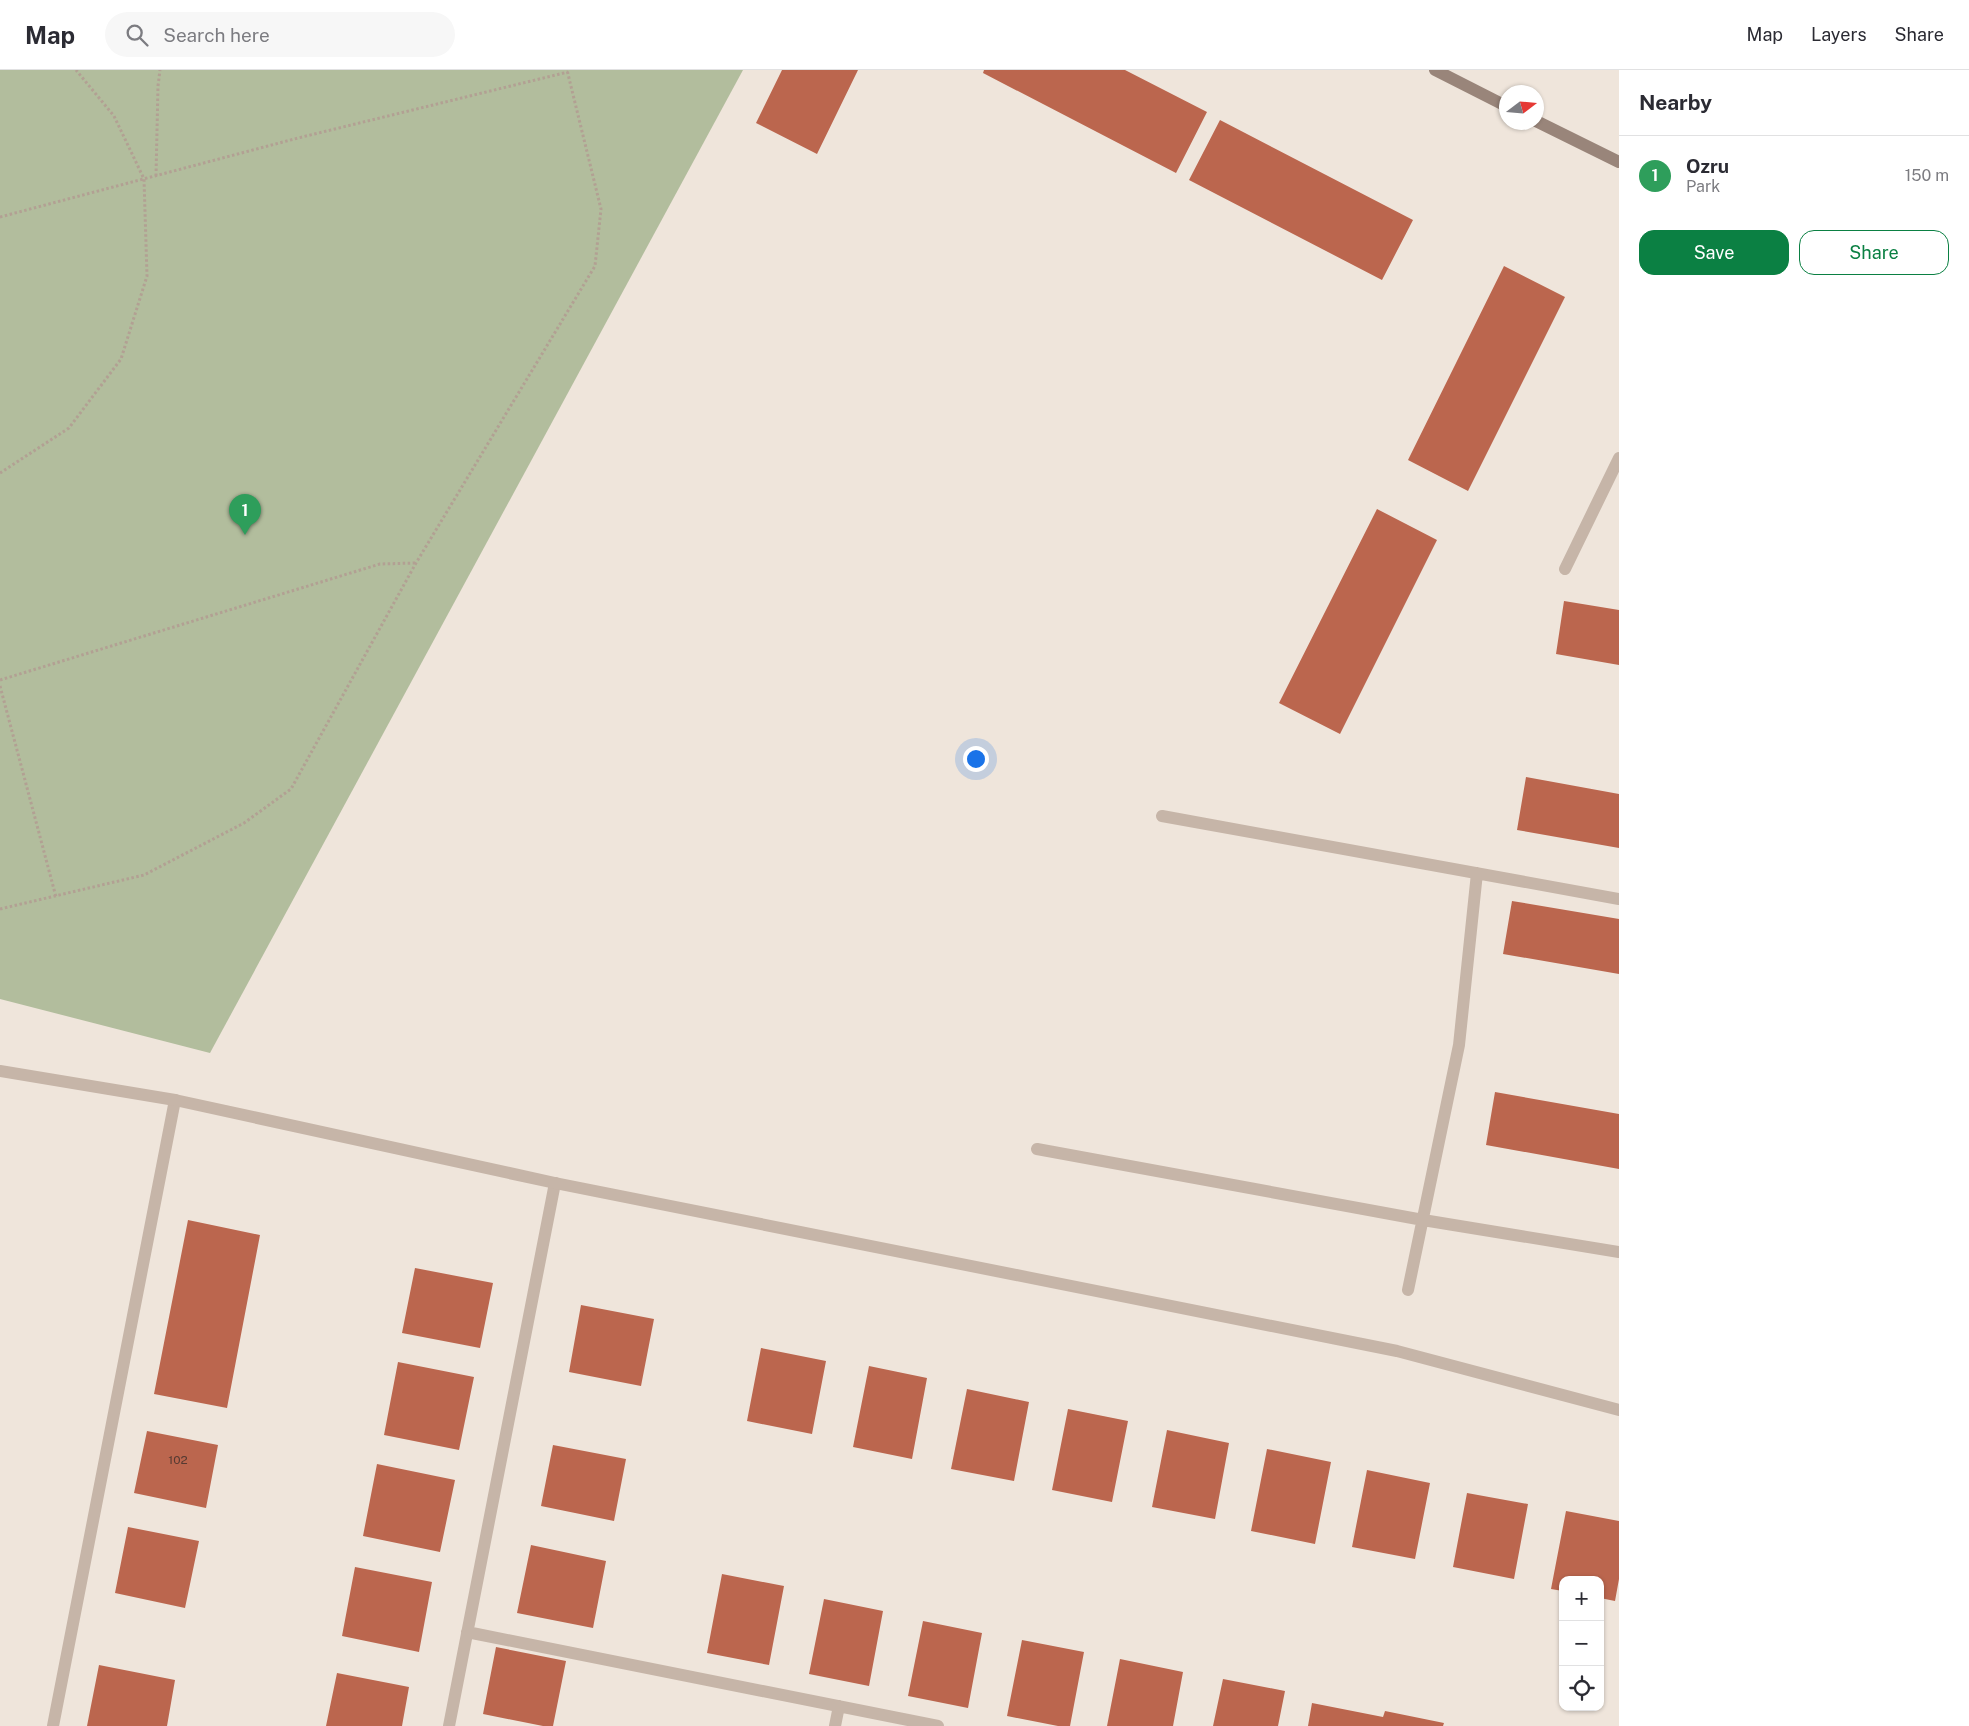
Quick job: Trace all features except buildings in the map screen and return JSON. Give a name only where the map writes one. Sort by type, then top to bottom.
[{"type":"street","points":[[1435,70],[1499,102]]},
{"type":"street","points":[[1544,125],[1619,162]]},
{"type":"street","points":[[1565,569],[1619,458]]},
{"type":"street","points":[[1162,816],[1619,899]]},
{"type":"street","points":[[1408,1290],[1459,1045],[1477,873]]},
{"type":"street","points":[[0,1071],[175,1100],[555,1183],[1397,1351],[1619,1410]]},
{"type":"street","points":[[53,1726],[175,1100]]},
{"type":"street","points":[[1037,1150],[1423,1220],[1619,1252]]},
{"type":"street","points":[[449,1726],[555,1183]]},
{"type":"street","points":[[468,1632],[938,1726]]},
{"type":"street","points":[[835,1726],[839,1706]]},
{"type":"path","points":[[0,473],[69,428],[121,359],[147,276],[144,179],[114,116],[76,70]]},
{"type":"path","points":[[156,176],[160,70]]},
{"type":"path","points":[[0,216],[298,138],[567,71],[600,209],[594,266],[416,563],[291,789],[244,823],[144,875],[0,909]]},
{"type":"path","points":[[0,680],[380,564],[416,563]]},
{"type":"path","points":[[0,686],[56,897]]},
{"type":"green space","points":[[0,70],[743,70],[210,1053],[0,999]]},
{"type":"place","name":"Ozru","points":[[245,535]]}]
